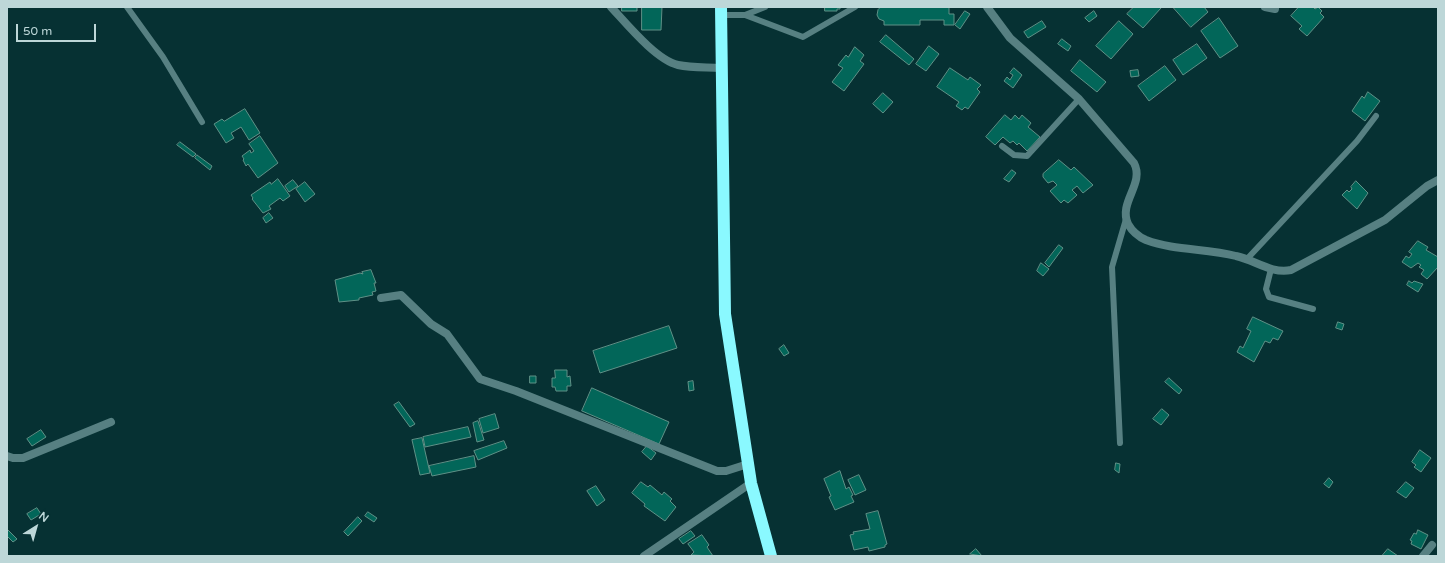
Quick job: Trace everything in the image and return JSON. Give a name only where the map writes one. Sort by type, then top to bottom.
[{"type":"highway","points":[[721,11],[725,314],[751,483],[771,556]]},
{"type":"street","points":[[611,7],[638,35],[670,62],[689,67],[721,68]]},
{"type":"street","points":[[987,7],[1010,38],[1079,100],[1134,163],[1137,170],[1137,179],[1127,203],[1126,217],[1132,230],[1145,240],[1170,247],[1221,253],[1247,259],[1282,272],[1299,267],[1385,220],[1427,186],[1438,180]]},
{"type":"street","points":[[1265,7],[1275,9]]},
{"type":"street","points":[[381,298],[401,295],[431,324],[447,334],[480,379],[516,391],[717,471],[726,471],[748,464]]},
{"type":"street","points":[[7,456],[13,458],[23,458],[111,422]]},
{"type":"street","points":[[644,556],[751,483]]},
{"type":"street","points":[[1423,556],[1432,545]]},
{"type":"lane","points":[[127,7],[163,57],[202,122]]},
{"type":"lane","points":[[745,15],[765,7]]},
{"type":"lane","points":[[721,11],[745,15],[803,37],[855,7]]},
{"type":"lane","points":[[1002,146],[1014,155],[1027,156],[1079,100]]},
{"type":"lane","points":[[1247,259],[1357,141],[1376,116]]},
{"type":"lane","points":[[1120,443],[1112,267],[1126,217]]},
{"type":"lane","points":[[1271,269],[1266,289],[1269,297],[1313,309]]},
{"type":"building","points":[[622,7],[637,7],[637,11],[622,11]]},
{"type":"building","points":[[642,7],[662,7],[661,30],[642,30]]},
{"type":"building","points":[[825,7],[840,7],[840,9],[837,9],[837,11],[825,11]]},
{"type":"building","points":[[881,7],[949,7],[949,14],[954,14],[954,25],[944,25],[944,20],[920,20],[920,25],[884,25],[884,21],[879,19],[877,15],[878,10]]},
{"type":"building","points":[[1134,7],[1161,8],[1143,28],[1127,14]]},
{"type":"building","points":[[1173,7],[1204,7],[1208,12],[1191,27]]},
{"type":"building","points":[[1299,7],[1313,7],[1315,9],[1318,7],[1322,11],[1320,13],[1324,17],[1307,36],[1299,29],[1302,26],[1291,16]]},
{"type":"building","points":[[965,11],[970,14],[960,29],[955,25]]},
{"type":"building","points":[[1094,11],[1097,16],[1089,22],[1085,18]]},
{"type":"building","points":[[1219,18],[1238,46],[1220,58],[1201,31]]},
{"type":"building","points":[[1042,21],[1046,27],[1028,38],[1024,32]]},
{"type":"building","points":[[1119,21],[1133,34],[1111,59],[1096,46]]},
{"type":"building","points":[[886,35],[914,59],[909,65],[880,42]]},
{"type":"building","points":[[1062,39],[1071,46],[1068,51],[1058,44]]},
{"type":"building","points":[[1197,44],[1207,58],[1183,75],[1173,60]]},
{"type":"building","points":[[929,46],[939,54],[926,71],[916,64]]},
{"type":"building","points":[[855,47],[864,55],[860,61],[864,64],[844,91],[832,82],[843,68],[838,65],[846,55],[848,57]]},
{"type":"building","points":[[1080,60],[1106,82],[1097,92],[1071,71]]},
{"type":"building","points":[[1165,66],[1176,80],[1149,101],[1138,86]]},
{"type":"building","points":[[950,68],[968,80],[970,77],[981,85],[977,89],[980,92],[968,109],[965,107],[962,110],[956,106],[959,102],[937,87]]},
{"type":"building","points":[[1014,68],[1022,75],[1013,88],[1004,81],[1007,77],[1010,80],[1013,75],[1010,73]]},
{"type":"building","points":[[1138,70],[1139,76],[1131,77],[1130,71]]},
{"type":"building","points":[[1368,92],[1380,101],[1365,121],[1352,111],[1362,96],[1364,98]]},
{"type":"building","points":[[883,93],[893,102],[883,113],[873,104]]},
{"type":"building","points":[[245,109],[260,133],[249,140],[241,127],[231,133],[234,138],[226,143],[214,124],[222,119],[224,121]]},
{"type":"building","points":[[1005,115],[1011,120],[1015,115],[1019,119],[1022,115],[1031,123],[1028,127],[1040,137],[1027,151],[1019,143],[1017,145],[1013,141],[1010,143],[1003,137],[995,145],[986,137]]},
{"type":"building","points":[[260,136],[278,163],[258,178],[248,164],[246,166],[242,156],[250,150],[251,153],[254,151],[249,144]]},
{"type":"building","points":[[180,142],[196,154],[193,157],[177,145]]},
{"type":"building","points":[[197,155],[212,166],[210,170],[195,158]]},
{"type":"building","points":[[1059,160],[1071,170],[1074,167],[1093,185],[1083,193],[1077,186],[1072,190],[1077,195],[1068,203],[1064,200],[1061,203],[1050,191],[1057,185],[1053,181],[1048,183],[1043,177],[1043,174]]},
{"type":"building","points":[[1012,170],[1016,173],[1009,182],[1004,179]]},
{"type":"building","points":[[278,179],[290,196],[283,201],[280,198],[269,206],[271,209],[263,213],[252,199],[253,198],[251,195],[270,182],[271,184]]},
{"type":"building","points":[[293,180],[298,186],[289,192],[285,186]]},
{"type":"building","points":[[1356,181],[1368,193],[1357,209],[1342,195],[1347,190],[1349,192],[1352,189],[1351,187]]},
{"type":"building","points":[[305,182],[315,194],[305,202],[296,189]]},
{"type":"building","points":[[269,213],[273,218],[266,223],[263,218]]},
{"type":"building","points":[[1418,241],[1428,247],[1426,250],[1438,257],[1438,267],[1427,279],[1421,274],[1424,270],[1419,267],[1421,265],[1418,263],[1411,268],[1402,262],[1406,256],[1409,258],[1412,254],[1409,252]]},
{"type":"building","points":[[1059,245],[1063,248],[1049,267],[1045,263]]},
{"type":"building","points":[[1041,263],[1049,269],[1043,276],[1037,271]]},
{"type":"building","points":[[371,270],[376,283],[374,283],[376,291],[372,292],[373,295],[359,298],[359,300],[339,302],[335,280],[360,273],[363,274],[362,272]]},
{"type":"building","points":[[1409,281],[1412,283],[1414,281],[1423,284],[1418,292],[1407,285]]},
{"type":"building","points":[[1253,317],[1283,331],[1278,340],[1273,338],[1270,343],[1265,341],[1254,362],[1237,352],[1240,346],[1243,348],[1251,331],[1247,329]]},
{"type":"building","points":[[1338,322],[1344,324],[1342,330],[1336,328]]},
{"type":"building","points":[[669,326],[677,348],[600,373],[593,351]]},
{"type":"building","points":[[784,345],[789,353],[784,356],[779,349]]},
{"type":"building","points":[[555,370],[567,370],[567,377],[570,376],[571,386],[567,386],[567,391],[556,391],[555,387],[552,387],[552,378],[555,378]]},
{"type":"building","points":[[530,376],[536,376],[536,383],[530,383]]},
{"type":"building","points":[[1169,378],[1182,390],[1179,394],[1165,382]]},
{"type":"building","points":[[693,381],[694,390],[689,391],[688,382]]},
{"type":"building","points":[[592,388],[669,422],[659,444],[582,411]]},
{"type":"building","points":[[399,402],[415,424],[410,427],[394,405]]},
{"type":"building","points":[[1162,409],[1169,415],[1161,425],[1153,419]]},
{"type":"building","points":[[495,414],[499,428],[483,433],[479,419]]},
{"type":"building","points":[[478,421],[484,440],[477,442],[473,423]]},
{"type":"building","points":[[468,427],[471,437],[425,447],[423,437]]},
{"type":"building","points":[[41,430],[46,437],[32,446],[27,439]]},
{"type":"building","points":[[422,438],[430,473],[420,475],[412,440]]},
{"type":"building","points":[[504,441],[507,448],[478,460],[474,451]]},
{"type":"building","points":[[647,446],[656,453],[651,460],[642,452]]},
{"type":"building","points":[[1420,450],[1431,458],[1421,472],[1414,467],[1416,465],[1412,462]]},
{"type":"building","points":[[474,456],[476,467],[432,476],[429,466]]},
{"type":"building","points":[[1116,463],[1120,464],[1119,473],[1115,470]]},
{"type":"building","points":[[840,471],[846,489],[849,487],[853,495],[851,496],[854,502],[835,510],[829,497],[831,496],[824,479]]},
{"type":"building","points":[[859,475],[866,490],[855,495],[848,480]]},
{"type":"building","points":[[1329,478],[1333,482],[1329,488],[1324,484]]},
{"type":"building","points":[[641,482],[648,487],[650,485],[662,495],[664,492],[672,499],[670,501],[676,507],[665,521],[644,506],[645,504],[632,493]]},
{"type":"building","points":[[1406,482],[1414,488],[1406,498],[1397,492]]},
{"type":"building","points":[[596,486],[605,500],[597,506],[587,491]]},
{"type":"building","points":[[37,508],[41,514],[31,520],[27,514]]},
{"type":"building","points":[[878,511],[887,544],[885,547],[869,551],[868,547],[854,550],[850,535],[854,534],[853,532],[870,529],[866,514]]},
{"type":"building","points":[[368,512],[377,518],[374,522],[365,516]]},
{"type":"building","points":[[358,517],[362,521],[348,536],[344,532]]},
{"type":"building","points":[[7,529],[17,539],[13,542],[7,536]]},
{"type":"building","points":[[1418,530],[1428,535],[1421,549],[1411,544],[1412,541],[1410,540],[1414,533],[1416,534]]},
{"type":"building","points":[[691,531],[695,536],[683,544],[679,539]]},
{"type":"building","points":[[702,535],[709,545],[707,547],[713,556],[691,555],[694,552],[688,544]]},
{"type":"building","points":[[976,549],[982,556],[970,554]]},
{"type":"building","points":[[1388,549],[1398,556],[1382,556]]}]
